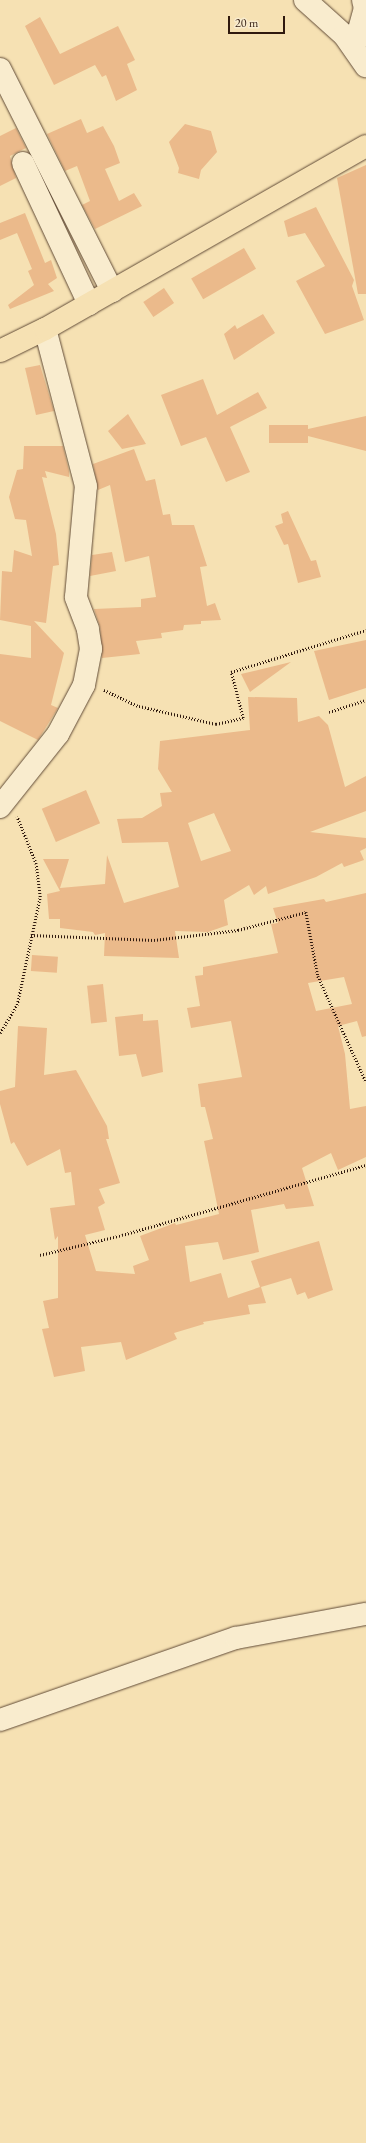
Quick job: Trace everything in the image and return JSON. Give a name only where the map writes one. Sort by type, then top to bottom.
[{"type":"main road","points":[[0,351],[45,329],[366,146]]},
{"type":"street","points":[[305,0],[344,35],[366,66]]},
{"type":"street","points":[[354,48],[365,8],[363,0]]},
{"type":"street","points":[[0,69],[112,291]]},
{"type":"street","points":[[23,163],[89,304]]},
{"type":"street","points":[[3,802],[58,734],[84,685],[91,649],[88,629],[76,597],[86,486],[45,329]]},
{"type":"street","points":[[0,1720],[236,1638],[366,1614]]},
{"type":"path","points":[[84,685],[106,690],[139,706],[216,724],[244,718],[231,672],[366,630]]},
{"type":"path","points":[[329,712],[366,700]]},
{"type":"path","points":[[0,1033],[17,1005],[40,897],[36,864],[3,802]]},
{"type":"path","points":[[31,935],[154,940],[238,930],[306,912],[318,976],[366,1082]]},
{"type":"path","points":[[40,1255],[122,1235],[366,1165]]},
{"type":"building","points":[[40,17],[60,54],[118,26],[135,60],[127,64],[137,90],[116,101],[106,75],[102,77],[95,65],[54,85],[25,26]]},
{"type":"building","points":[[81,119],[87,133],[103,126],[114,146],[120,163],[105,169],[119,201],[134,193],[142,206],[95,229],[82,205],[90,201],[77,166],[65,171],[47,134]]},
{"type":"building","points":[[185,124],[211,131],[217,152],[201,170],[199,179],[178,173],[179,168],[169,142]]},
{"type":"building","points":[[16,128],[26,148],[10,156],[16,178],[0,186],[0,136]]},
{"type":"building","points":[[366,165],[366,294],[358,294],[337,178]]},
{"type":"building","points":[[316,207],[354,280],[352,286],[364,320],[325,334],[296,281],[325,266],[305,233],[288,237],[284,221]]},
{"type":"building","points":[[25,213],[45,263],[51,260],[57,278],[48,284],[54,291],[10,309],[8,305],[34,285],[28,271],[32,269],[17,233],[0,240],[0,223]]},
{"type":"building","points":[[244,248],[256,269],[203,299],[191,278]]},
{"type":"building","points":[[164,288],[174,303],[153,317],[143,302]]},
{"type":"building","points":[[263,314],[275,333],[234,360],[224,334],[235,325],[237,329]]},
{"type":"building","points":[[40,365],[54,411],[36,415],[25,368]]},
{"type":"building","points":[[203,379],[217,415],[258,392],[267,408],[230,427],[250,472],[226,482],[206,437],[181,446],[161,395]]},
{"type":"building","points":[[128,414],[146,444],[122,449],[108,431]]},
{"type":"building","points":[[366,416],[366,451],[308,436],[308,443],[269,443],[269,425],[308,425],[308,429]]},
{"type":"building","points":[[24,446],[63,446],[69,471],[69,477],[45,471],[47,478],[42,477],[56,534],[59,565],[53,566],[46,623],[34,621],[64,653],[51,705],[58,708],[38,740],[0,721],[0,654],[31,658],[31,626],[0,620],[2,571],[12,572],[14,550],[32,556],[26,520],[15,519],[9,497],[17,470],[23,469]]},
{"type":"building","points":[[134,449],[146,481],[155,479],[163,515],[170,514],[172,525],[194,525],[207,566],[200,567],[207,606],[215,603],[221,620],[201,621],[201,624],[184,625],[183,630],[161,633],[162,638],[136,641],[140,654],[102,658],[100,627],[94,609],[141,607],[141,599],[156,597],[149,556],[125,562],[110,485],[98,490],[93,464]]},
{"type":"building","points":[[288,511],[311,561],[316,560],[321,577],[298,583],[288,544],[284,545],[275,526],[283,523],[281,514]]},
{"type":"building","points":[[112,552],[116,571],[90,576],[92,555]]},
{"type":"building","points":[[366,640],[366,688],[329,700],[314,651]]},
{"type":"building","points":[[291,662],[250,692],[241,674]]},
{"type":"building","points":[[248,697],[297,698],[298,722],[319,716],[328,725],[345,787],[366,776],[366,811],[310,832],[366,838],[366,848],[360,851],[364,860],[344,867],[342,863],[316,877],[268,894],[266,886],[254,895],[249,885],[224,900],[228,925],[208,932],[175,931],[179,958],[104,956],[105,933],[95,935],[93,932],[60,928],[60,919],[49,919],[47,894],[60,891],[43,859],[69,859],[60,888],[105,884],[107,855],[124,903],[179,887],[168,842],[122,843],[117,819],[142,818],[162,806],[160,793],[172,792],[158,769],[160,741],[250,730]],"holes":[[[214,813],[231,851],[201,861],[188,823]]]},
{"type":"building","points":[[86,790],[100,823],[56,842],[42,809]]},
{"type":"building","points":[[366,893],[366,1036],[362,1037],[357,1021],[338,1026],[345,1054],[350,1109],[366,1106],[366,1157],[338,1170],[331,1153],[302,1168],[314,1206],[286,1209],[284,1204],[251,1210],[259,1252],[223,1260],[218,1242],[185,1246],[190,1282],[221,1273],[228,1298],[260,1287],[251,1261],[319,1241],[333,1290],[308,1299],[305,1292],[297,1295],[291,1278],[261,1287],[266,1303],[248,1305],[250,1314],[203,1322],[204,1324],[174,1333],[177,1339],[126,1360],[121,1342],[81,1347],[85,1371],[54,1377],[42,1329],[49,1328],[43,1301],[58,1298],[58,1236],[55,1240],[50,1208],[75,1205],[71,1172],[65,1173],[60,1149],[27,1166],[14,1142],[11,1144],[0,1104],[0,1091],[15,1087],[18,1026],[47,1028],[44,1075],[76,1070],[107,1126],[109,1139],[106,1139],[120,1183],[99,1189],[105,1203],[98,1207],[105,1230],[85,1235],[96,1271],[135,1274],[133,1266],[149,1260],[140,1236],[175,1223],[176,1225],[219,1214],[204,1141],[213,1139],[205,1107],[201,1107],[198,1084],[242,1077],[231,1021],[191,1028],[187,1008],[200,1006],[195,976],[203,975],[203,967],[278,953],[271,924],[278,923],[273,908],[324,899],[326,902]],"holes":[[[344,977],[352,1004],[316,1011],[308,983]]]},
{"type":"building","points":[[32,955],[58,957],[57,973],[31,971]]},
{"type":"building","points":[[103,984],[107,1022],[91,1023],[87,986]]},
{"type":"building","points":[[143,1014],[143,1021],[158,1020],[163,1072],[142,1077],[136,1054],[119,1056],[115,1017]]}]
